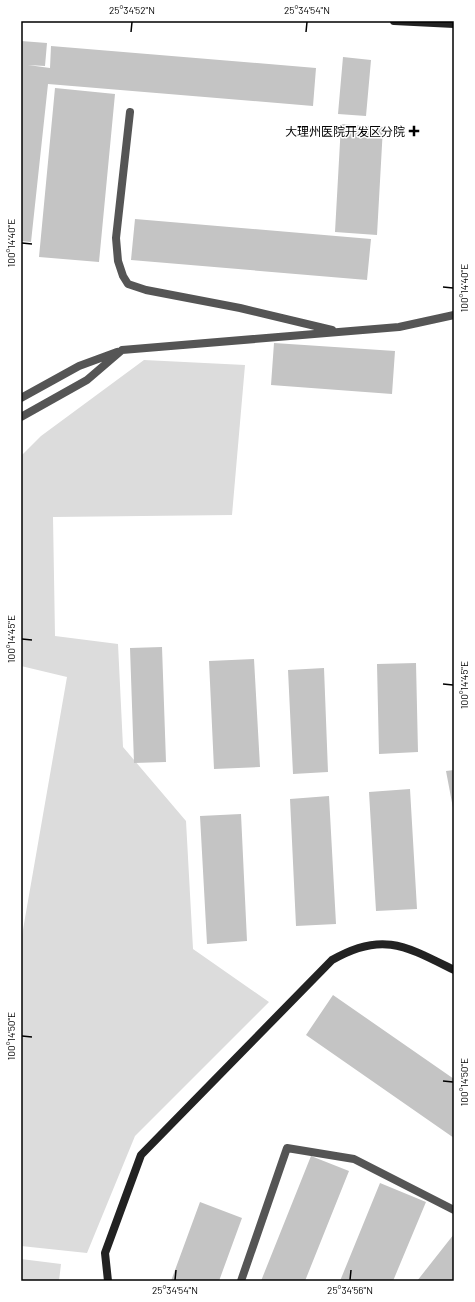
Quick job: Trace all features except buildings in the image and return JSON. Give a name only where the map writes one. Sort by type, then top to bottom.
[{"type":"street","points":[[394,21],[454,24]]},
{"type":"street","points":[[130,112],[116,238],[118,261],[123,276],[128,284],[146,290],[240,308],[338,331]]},
{"type":"street","points":[[21,398],[79,366],[122,350],[399,327],[454,315]]},
{"type":"street","points":[[21,417],[88,380],[122,350]]},
{"type":"street","points":[[108,1281],[105,1253],[140,1155],[332,960],[360,946],[373,943],[386,943],[417,952],[454,970]]},
{"type":"street","points":[[241,1281],[287,1148],[354,1159],[454,1210]]},
{"type":"shaded area","points":[[144,360],[245,365],[232,515],[53,517],[55,636],[118,644],[123,747],[186,821],[193,949],[269,1002],[135,1136],[87,1253],[21,1246],[21,941],[67,677],[21,666],[21,456],[41,436]]},
{"type":"shaded area","points":[[21,1259],[61,1264],[59,1281],[21,1281]]},
{"type":"place","name":"大理州医院开发区分院","points":[[414,131]]}]
